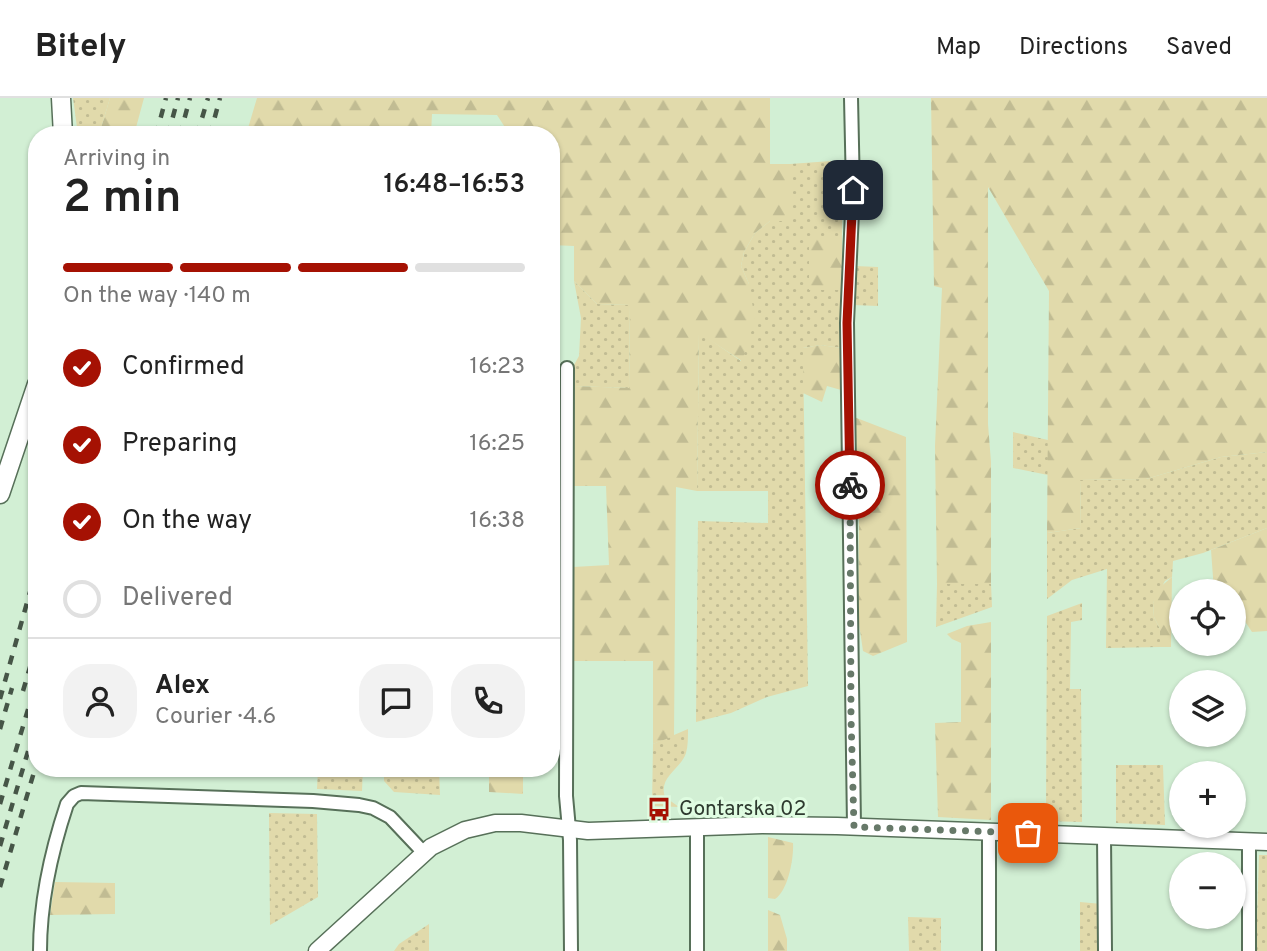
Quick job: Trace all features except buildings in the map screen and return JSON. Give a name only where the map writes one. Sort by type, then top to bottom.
[{"type":"main road","points":[[61,98],[63,126]]},
{"type":"main road","points":[[0,494],[28,411]]},
{"type":"street","points":[[851,98],[853,190],[847,323],[854,827]]},
{"type":"street","points":[[567,368],[566,796],[571,951]]},
{"type":"street","points":[[40,951],[43,891],[66,807],[74,796],[81,793],[359,805],[373,808],[390,817],[424,853]]},
{"type":"street","points":[[317,951],[424,853],[450,836],[484,825],[513,823],[569,830],[854,827],[1267,842]]},
{"type":"street","points":[[697,827],[697,951]]},
{"type":"street","points":[[989,832],[989,951]]},
{"type":"street","points":[[1104,836],[1105,951]]},
{"type":"street","points":[[1249,842],[1249,951]]},
{"type":"green space","points":[[73,98],[110,98],[102,126],[77,126]]},
{"type":"green space","points":[[110,98],[144,98],[136,126],[102,126]]},
{"type":"green space","points":[[257,98],[770,98],[770,164],[790,164],[790,221],[770,221],[755,233],[744,252],[741,266],[749,284],[755,320],[742,361],[699,333],[697,491],[676,487],[674,736],[653,744],[653,661],[571,661],[573,567],[609,565],[606,486],[574,486],[574,386],[629,388],[630,305],[597,304],[574,281],[574,246],[560,245],[560,126],[504,126],[497,115],[432,114],[431,126],[249,126]]},
{"type":"green space","points":[[931,98],[1267,98],[1267,452],[1221,457],[1146,479],[1080,480],[1081,528],[1047,533],[1049,291],[988,187],[991,584],[937,584],[935,446],[942,288],[934,286]]},
{"type":"green space","points":[[831,161],[831,171],[843,171],[842,236],[809,236],[810,290],[843,290],[842,348],[820,345],[803,348],[808,686],[767,697],[731,713],[696,722],[698,521],[768,523],[768,491],[697,491],[699,332],[741,361],[749,284],[741,266],[744,252],[755,233],[770,221],[790,221],[790,164]]},
{"type":"green space","points":[[809,236],[842,236],[843,290],[809,290]]},
{"type":"green space","points":[[855,266],[878,267],[878,306],[853,305]]},
{"type":"green space","points":[[574,281],[597,304],[630,305],[629,388],[574,386],[574,365],[579,356],[581,318]]},
{"type":"green space","points":[[820,345],[842,348],[841,390],[827,386],[822,402],[803,393],[803,348]]},
{"type":"green space","points":[[854,417],[906,437],[907,642],[873,656],[863,651],[858,617],[859,520]]},
{"type":"green space","points":[[1013,432],[1048,440],[1048,475],[1013,468]]},
{"type":"green space","points":[[1267,452],[1267,528],[1203,553],[1173,561],[1172,577],[1165,581],[1153,603],[1154,617],[1160,629],[1160,647],[1106,648],[1107,569],[1072,580],[1047,599],[1047,533],[1081,528],[1080,480],[1146,479],[1221,457]]},
{"type":"green space","points":[[1267,528],[1267,631],[1252,632],[1246,623],[1246,579],[1213,579],[1211,550]]},
{"type":"green space","points":[[561,576],[562,667],[560,667]]},
{"type":"green space","points":[[1169,580],[1169,647],[1160,647],[1160,629],[1154,617],[1153,603],[1159,588]]},
{"type":"green space","points":[[937,584],[991,584],[992,607],[936,627]]},
{"type":"green space","points":[[1082,603],[1082,620],[1071,622],[1070,689],[1081,689],[1082,822],[1046,821],[1047,616]]},
{"type":"green space","points":[[991,622],[991,820],[938,817],[935,723],[961,722],[961,643],[947,634],[967,626]]},
{"type":"green space","points":[[688,729],[686,753],[667,779],[664,790],[665,797],[679,807],[652,806],[653,744]]},
{"type":"green space","points":[[1116,765],[1163,765],[1165,825],[1116,823]]},
{"type":"green space","points":[[318,777],[363,777],[362,791],[317,789]]},
{"type":"green space","points":[[384,777],[439,777],[440,795],[394,792],[384,781]]},
{"type":"green space","points":[[489,777],[523,777],[523,794],[489,792]]},
{"type":"green space","points":[[269,813],[317,814],[318,897],[270,925]]},
{"type":"green space","points":[[768,837],[793,843],[787,882],[775,899],[768,898]]},
{"type":"green space","points":[[1259,855],[1267,855],[1267,951],[1256,951]]},
{"type":"green space","points":[[55,882],[115,883],[115,914],[50,915]]},
{"type":"green space","points":[[1080,902],[1102,904],[1101,951],[1080,951]]},
{"type":"green space","points":[[768,910],[780,915],[787,939],[787,951],[768,951]]},
{"type":"green space","points":[[908,917],[941,918],[941,951],[909,951]]},
{"type":"green space","points":[[429,924],[429,951],[394,951],[399,944]]},
{"type":"railway","points":[[158,126],[166,98]]},
{"type":"railway","points":[[170,126],[178,98]]},
{"type":"railway","points":[[182,126],[190,98]]},
{"type":"railway","points":[[200,126],[208,98]]},
{"type":"railway","points":[[212,126],[220,98]]},
{"type":"railway","points":[[0,699],[28,599]]},
{"type":"railway","points":[[23,691],[28,674]]},
{"type":"railway","points":[[0,729],[12,688]]},
{"type":"railway","points":[[0,804],[28,709]]},
{"type":"railway","points":[[0,846],[28,751]]},
{"type":"railway","points":[[0,887],[33,777]]},
{"type":"way so far","points":[[850,485],[854,827],[1028,833]]},
{"type":"place","name":"Gontarska 02","points":[[659,809]]},
{"type":"route","points":[[850,485],[847,323],[853,190]]}]
